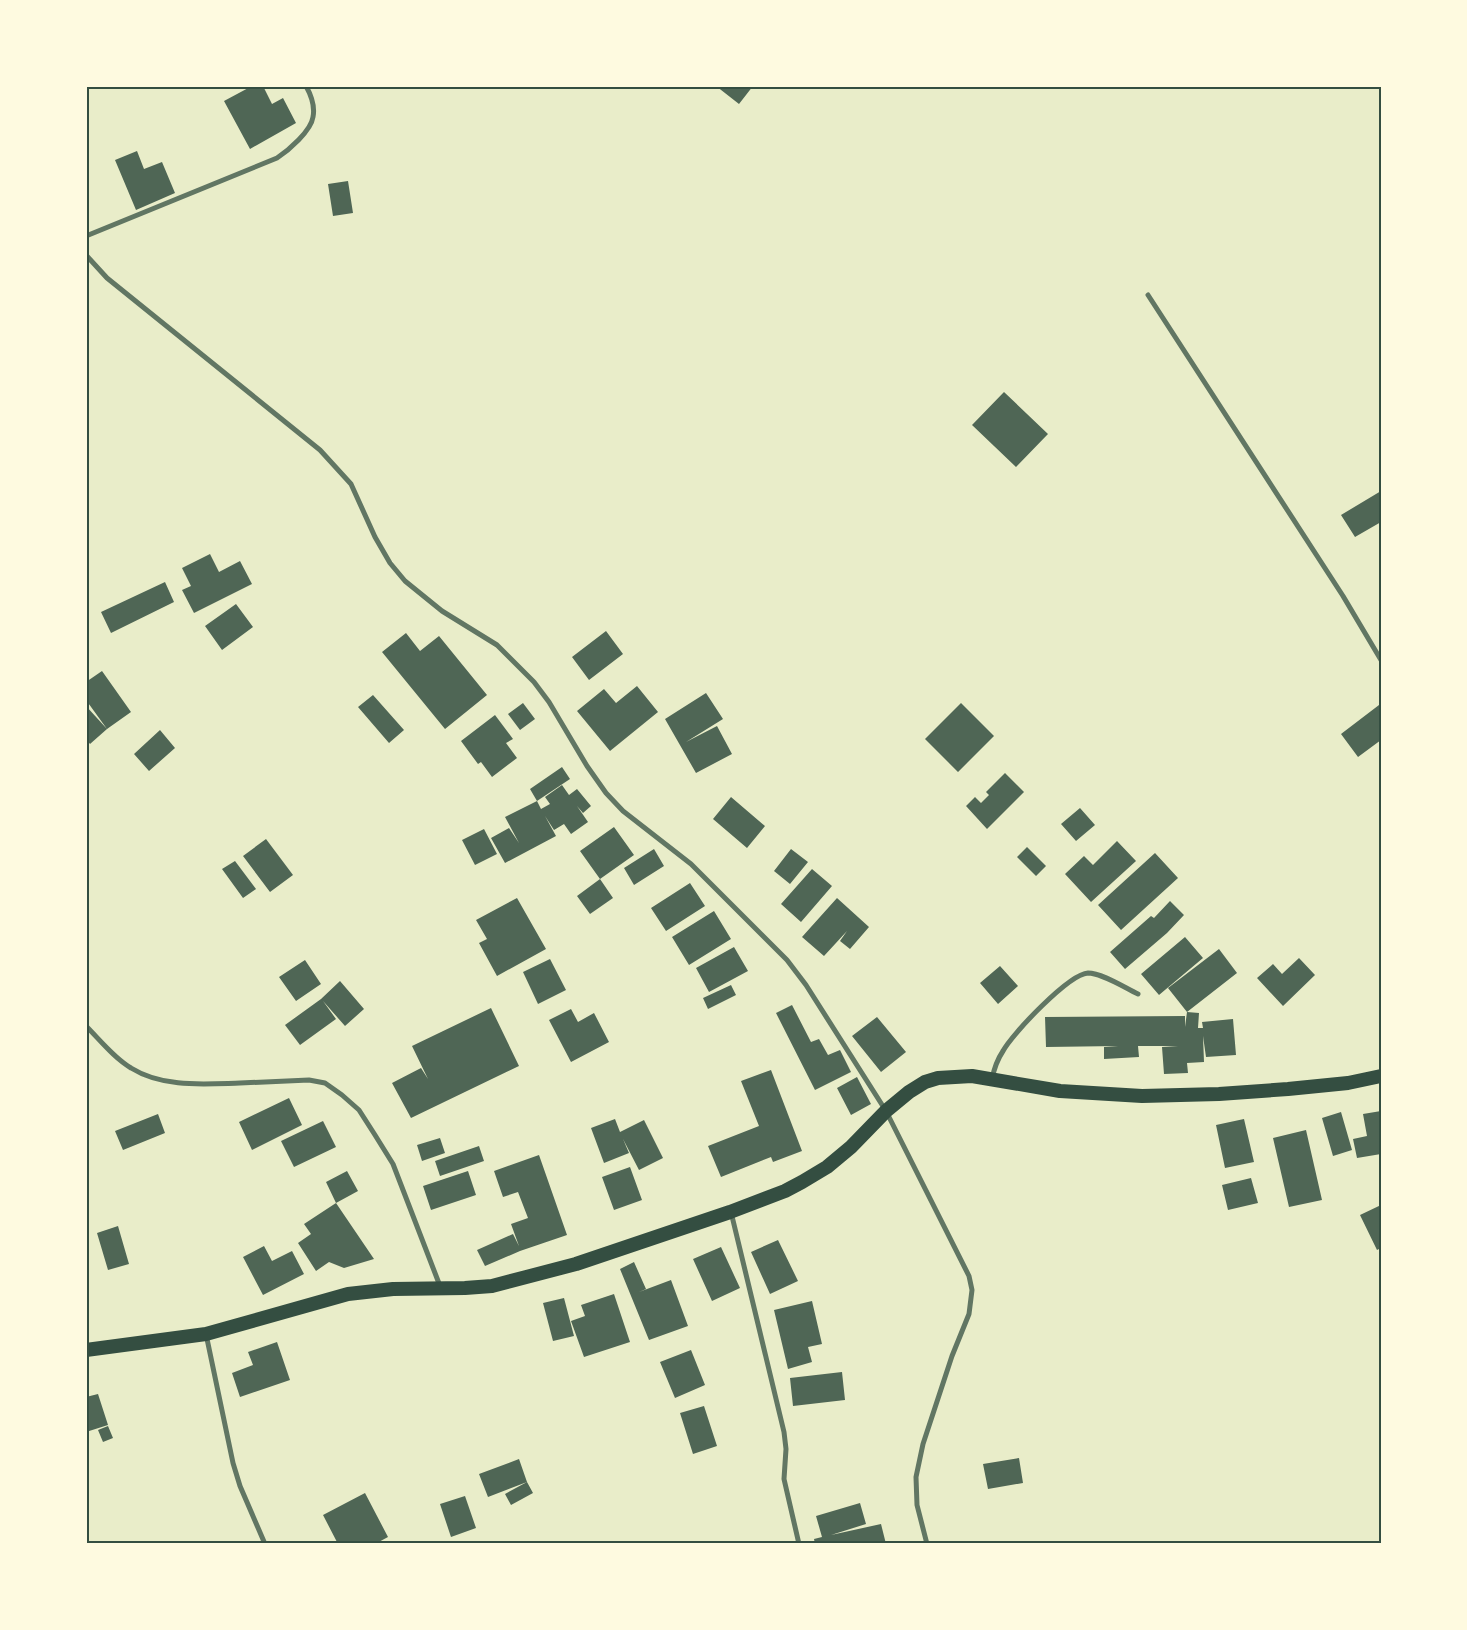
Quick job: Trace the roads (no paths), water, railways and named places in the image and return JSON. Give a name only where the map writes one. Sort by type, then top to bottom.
[{"type":"highway","points":[[86,1350],[206,1334],[348,1294],[392,1289],[492,1286],[576,1264],[730,1212],[785,1191],[818,1172],[850,1147],[886,1111],[909,1092],[925,1082],[938,1078],[972,1076],[1060,1091],[1142,1096],[1219,1094],[1288,1089],[1348,1083],[1381,1076]]},
{"type":"street","points":[[86,236],[277,158],[290,149],[303,134],[313,118],[313,104],[306,86]]},
{"type":"street","points":[[86,255],[108,278],[320,450],[336,466],[351,484],[375,537],[390,563],[405,581],[442,611],[497,645],[534,682],[549,702],[587,766],[606,793],[623,811],[691,864],[787,960],[806,985],[886,1111],[969,1276],[972,1290],[969,1314],[952,1356],[923,1444],[916,1477],[917,1505],[927,1544]]},
{"type":"street","points":[[1148,295],[1343,596],[1381,660]]},
{"type":"street","points":[[992,1080],[996,1062],[1015,1034],[1055,994],[1073,979],[1087,973],[1102,976],[1138,994]]},
{"type":"street","points":[[86,1026],[131,1068],[152,1078],[200,1084],[309,1080],[326,1083],[359,1110],[393,1164],[441,1289]]},
{"type":"street","points":[[730,1212],[784,1432],[786,1448],[784,1479],[799,1544]]},
{"type":"street","points":[[206,1334],[233,1463],[240,1486],[265,1544]]}]
